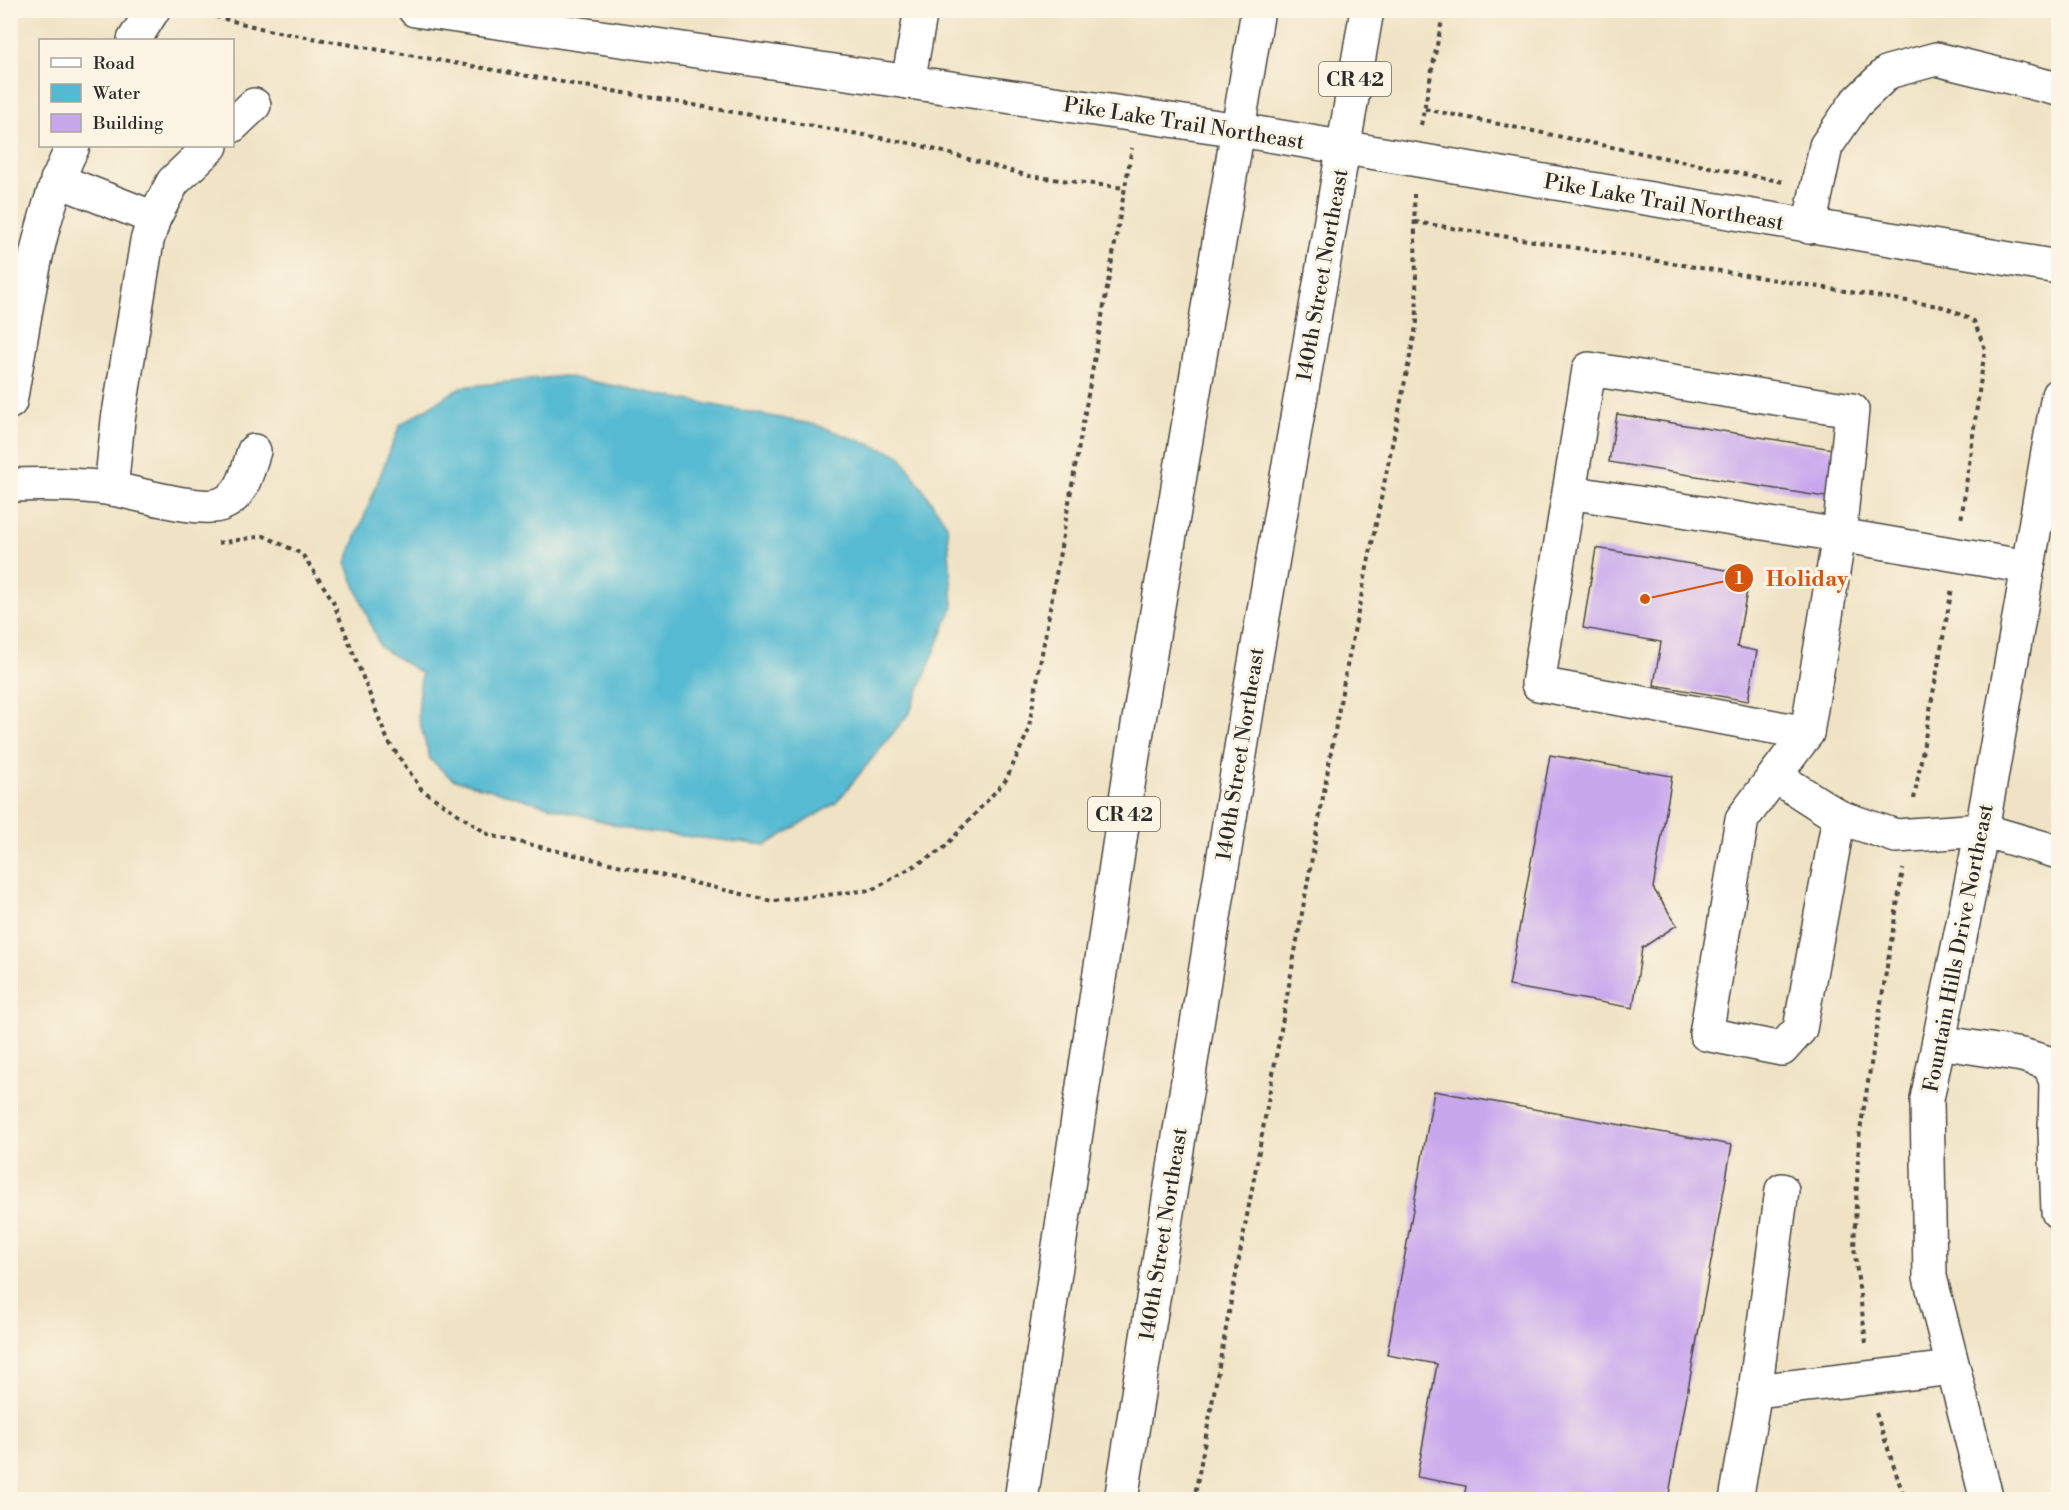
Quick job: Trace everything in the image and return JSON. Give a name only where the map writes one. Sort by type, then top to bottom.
[{"type":"main road","points":[[135,39],[153,10]]},
{"type":"main road","name":"Pike Lake Trail Northeast","points":[[415,10],[1239,130],[2058,267]]},
{"type":"main road","points":[[908,82],[921,10]]},
{"type":"main road","name":"CR 42","points":[[1021,1500],[1129,779],[1258,10]]},
{"type":"main road","name":"140th Street Northeast","points":[[1121,1500],[1242,736],[1367,10]]},
{"type":"main road","points":[[1809,227],[1826,146],[1855,104],[1888,72],[1936,59],[2058,89]]},
{"type":"main road","points":[[10,402],[39,243],[57,180],[72,147]]},
{"type":"main road","points":[[111,489],[118,420],[147,242],[154,218],[173,182],[210,147]]},
{"type":"main road","points":[[57,180],[154,218]]},
{"type":"main road","points":[[1808,733],[1538,684],[1589,369],[1852,410],[1839,535],[1808,733],[1742,819],[1706,1034],[1782,1049],[1800,1029],[1839,817]]},
{"type":"main road","name":"Fountain Hills Drive Northeast","points":[[1987,1500],[1930,1277],[1927,1099],[1982,830],[2058,395]]},
{"type":"main road","points":[[10,485],[49,484],[111,489],[195,506],[221,504],[242,489],[254,451]]},
{"type":"main road","points":[[1569,492],[2028,567]]},
{"type":"main road","points":[[1775,776],[1839,817],[1896,836],[1982,830],[2058,852]]},
{"type":"main road","points":[[1939,1042],[2022,1055],[2049,1063],[2056,1082],[2058,1212]]},
{"type":"main road","points":[[1736,1500],[1755,1391],[1782,1190]]},
{"type":"main road","points":[[1755,1391],[1953,1368]]},
{"type":"path","points":[[189,10],[272,31],[915,144],[1029,176],[1125,188]]},
{"type":"path","points":[[1194,1500],[1344,681],[1417,322],[1413,159],[1444,10]]},
{"type":"path","points":[[1425,109],[1817,188]]},
{"type":"path","points":[[211,542],[222,544],[264,536],[302,554],[332,599],[388,741],[422,790],[489,835],[772,901],[872,890],[942,850],[1006,780],[1028,732],[1138,115]]},
{"type":"water","points":[[564,376],[816,425],[900,455],[947,525],[953,606],[910,712],[836,803],[766,845],[637,831],[452,779],[430,759],[418,717],[421,673],[380,647],[346,563],[400,425],[461,387]]},
{"type":"building","points":[[1617,414],[1839,450],[1831,498],[1609,462]]},
{"type":"building","points":[[1596,548],[1750,574],[1737,647],[1757,651],[1748,701],[1654,685],[1661,642],[1583,628]]},
{"type":"building","points":[[1550,755],[1672,776],[1653,888],[1677,925],[1642,948],[1633,1008],[1509,986]]},
{"type":"building","points":[[1434,1091],[1732,1145],[1668,1500],[1464,1500],[1466,1486],[1417,1477],[1437,1364],[1387,1355]]},
{"type":"place","name":"Holiday","points":[[1645,599]]}]
